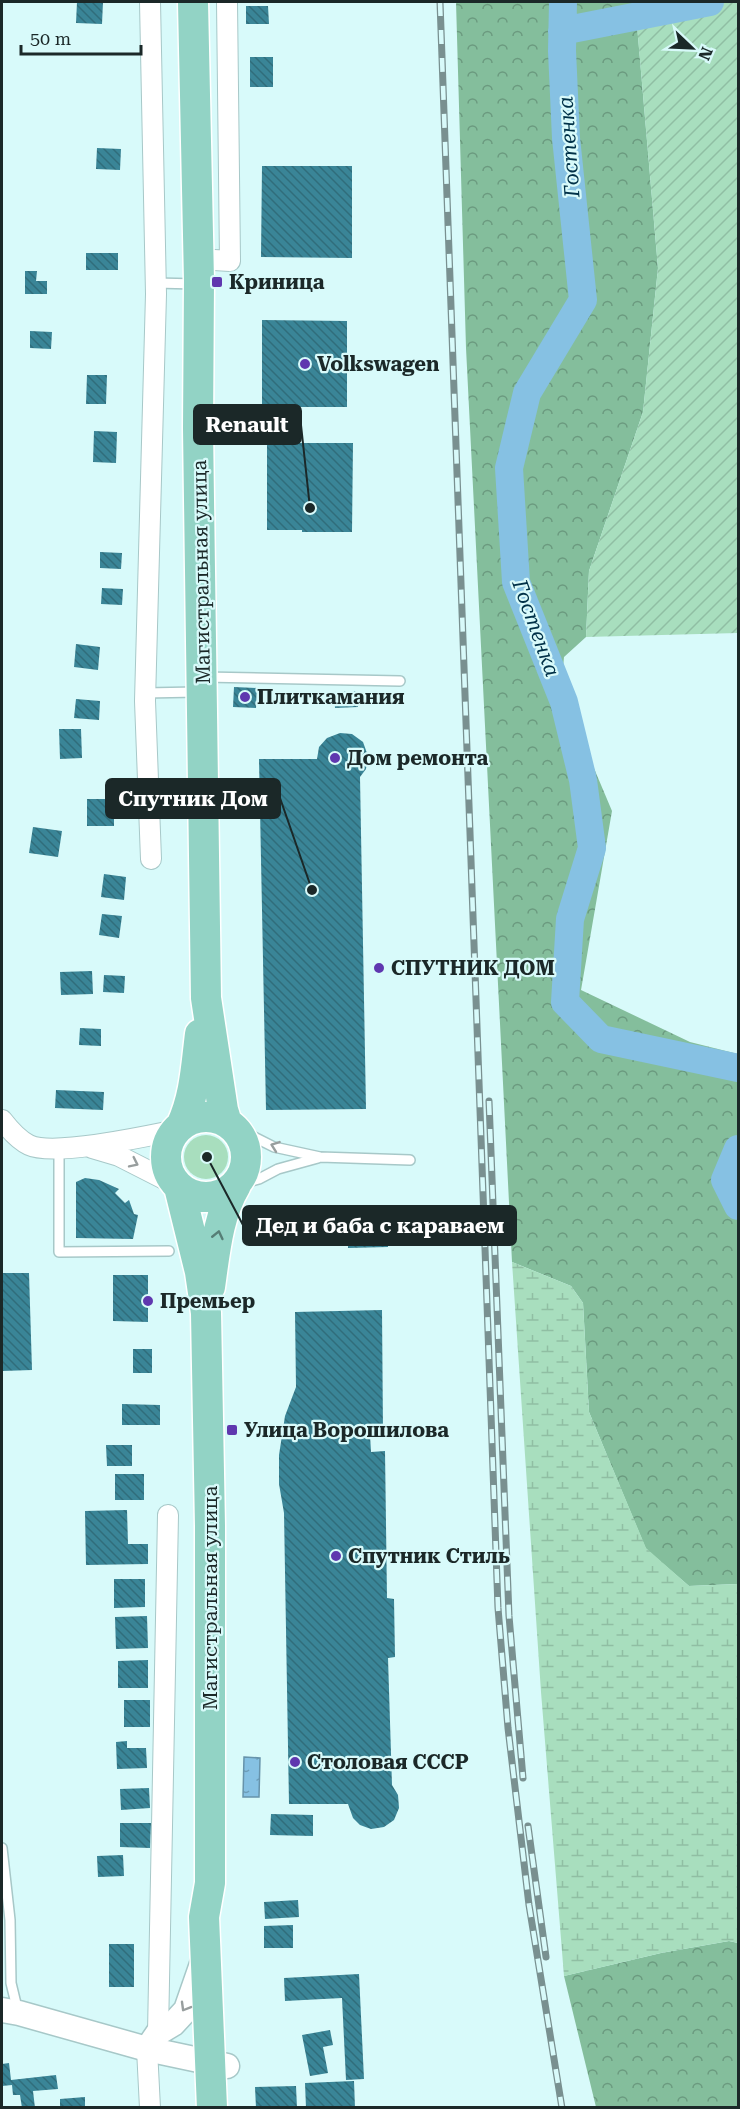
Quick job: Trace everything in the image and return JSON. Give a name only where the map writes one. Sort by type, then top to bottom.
[{"type":"main road","name":"Магистральная улица","points":[[193,2],[199,271],[206,998],[223,1110],[230,1125],[243,1140],[247,1157],[244,1173],[228,1197],[218,1234],[206,1313]]},
{"type":"main road","name":"Магистральная улица","points":[[206,998],[196,1077],[188,1111],[167,1147],[166,1158],[171,1177],[178,1186],[191,1231],[206,1313],[210,1526],[210,1883],[204,1917],[219,2065],[228,2108]]},
{"type":"main road","points":[[179,1128],[196,1118],[204,1117],[212,1117],[230,1125]]},
{"type":"main road","points":[[178,1186],[194,1196],[211,1197],[227,1192],[236,1185]]},
{"type":"main road","name":"Магистральная улица","points":[[210,1883],[220,1915],[219,2065],[212,2108]]},
{"type":"street","points":[[150,2],[156,282],[145,693],[151,859]]},
{"type":"street","points":[[199,271],[230,261],[227,2]]},
{"type":"street","points":[[2,1120],[15,1135],[28,1145],[43,1148],[89,1147],[179,1128]]},
{"type":"street","points":[[89,1147],[119,1156],[178,1186]]},
{"type":"street","points":[[150,2108],[168,1515]]},
{"type":"street","points":[[152,2041],[186,2010],[206,1953]]},
{"type":"street","points":[[10,2011],[152,2041],[219,2065]]},
{"type":"lane","points":[[156,282],[199,271]]},
{"type":"lane","points":[[145,693],[202,684],[400,681]]},
{"type":"lane","points":[[230,1125],[274,1147],[320,1157],[410,1160]]},
{"type":"lane","points":[[59,1148],[59,1252],[169,1251]]},
{"type":"lane","points":[[236,1185],[259,1179],[278,1168],[320,1157]]},
{"type":"lane","points":[[2,1848],[10,1920],[10,2011]]},
{"type":"green space","points":[[456,2],[635,2],[658,268],[643,412],[589,571],[586,637],[564,657],[561,690],[612,811],[581,990],[690,1042],[738,1054],[738,1584],[689,1586],[646,1549],[589,1412],[583,1303],[571,1286],[512,1262],[466,348]]},
{"type":"green space","points":[[635,2],[738,2],[738,633],[586,637],[589,571],[643,412],[658,268]]},
{"type":"green space","points":[[206,1135],[222,1141],[228,1157],[222,1173],[206,1179],[190,1173],[184,1157],[190,1141]]},
{"type":"green space","points":[[512,1262],[571,1286],[583,1303],[589,1412],[646,1548],[689,1586],[738,1584],[738,1943],[729,1941],[661,1953],[564,1976],[541,1692]]},
{"type":"green space","points":[[729,1941],[738,1943],[738,2107],[596,2107],[564,1976],[661,1953]]},
{"type":"water","points":[[244,1757],[260,1758],[259,1797],[243,1797]]},
{"type":"building","points":[[77,2],[103,2],[102,24],[76,23]]},
{"type":"building","points":[[246,6],[268,6],[269,24],[246,24]]},
{"type":"building","points":[[250,57],[273,57],[273,87],[250,87]]},
{"type":"building","points":[[97,148],[121,149],[120,170],[96,169]]},
{"type":"building","points":[[262,166],[352,166],[352,258],[261,257]]},
{"type":"building","points":[[86,253],[118,253],[118,270],[86,270]]},
{"type":"building","points":[[25,271],[37,271],[36,281],[47,281],[47,294],[25,294]]},
{"type":"building","name":"Volkswagen","points":[[262,320],[347,321],[347,407],[262,407]]},
{"type":"building","points":[[30,331],[52,332],[51,349],[30,348]]},
{"type":"building","points":[[87,375],[107,375],[106,404],[86,404]]},
{"type":"building","points":[[94,431],[117,432],[116,463],[93,462]]},
{"type":"building","points":[[267,443],[353,443],[352,532],[267,530]]},
{"type":"building","points":[[100,552],[122,553],[121,569],[100,568]]},
{"type":"building","points":[[102,588],[123,589],[122,605],[101,604]]},
{"type":"building","points":[[76,644],[100,647],[98,670],[74,667]]},
{"type":"building","name":"Плиткамания","points":[[234,687],[257,688],[256,708],[233,707]]},
{"type":"building","points":[[357,691],[358,707],[335,708],[334,692]]},
{"type":"building","points":[[76,699],[100,701],[99,720],[74,718]]},
{"type":"building","points":[[59,729],[81,729],[82,758],[60,759]]},
{"type":"building","name":"СПУТНИК ДОМ","points":[[340,733],[352,734],[363,742],[368,756],[366,769],[360,777],[366,1109],[266,1110],[259,759],[317,759],[319,747],[327,738]]},
{"type":"building","points":[[87,799],[114,799],[114,826],[87,826]]},
{"type":"building","points":[[33,827],[62,831],[58,857],[29,853]]},
{"type":"building","points":[[104,874],[126,877],[124,900],[101,897]]},
{"type":"building","points":[[102,914],[122,916],[119,938],[99,935]]},
{"type":"building","points":[[92,971],[93,994],[61,995],[60,972]]},
{"type":"building","points":[[104,975],[125,976],[124,993],[103,992]]},
{"type":"building","points":[[80,1028],[101,1029],[101,1046],[79,1045]]},
{"type":"building","points":[[56,1090],[104,1092],[103,1110],[55,1108]]},
{"type":"building","points":[[85,1178],[99,1180],[119,1189],[115,1193],[125,1203],[129,1200],[134,1214],[138,1215],[133,1239],[76,1238],[76,1182]]},
{"type":"building","points":[[388,1233],[388,1247],[348,1248],[348,1235]]},
{"type":"building","points":[[2,1273],[29,1273],[32,1370],[2,1371]]},
{"type":"building","points":[[113,1275],[148,1275],[148,1322],[113,1321]]},
{"type":"building","name":"Спутник Стиль","points":[[382,1310],[383,1433],[370,1435],[371,1452],[385,1451],[387,1598],[394,1599],[395,1657],[388,1658],[392,1785],[398,1795],[399,1808],[394,1820],[384,1827],[371,1829],[360,1825],[353,1818],[348,1804],[289,1804],[284,1513],[279,1484],[279,1455],[285,1416],[296,1387],[295,1312]]},
{"type":"building","points":[[133,1349],[152,1349],[152,1373],[133,1373]]},
{"type":"building","points":[[122,1404],[160,1405],[160,1425],[122,1425]]},
{"type":"building","points":[[106,1445],[132,1445],[132,1466],[107,1466]]},
{"type":"building","points":[[115,1474],[144,1474],[144,1500],[115,1500]]},
{"type":"building","points":[[127,1510],[128,1544],[148,1544],[148,1564],[86,1565],[85,1511]]},
{"type":"building","points":[[114,1579],[145,1579],[145,1607],[114,1608]]},
{"type":"building","points":[[147,1616],[148,1648],[116,1649],[115,1617]]},
{"type":"building","points":[[148,1660],[148,1688],[118,1688],[118,1661]]},
{"type":"building","points":[[124,1700],[150,1700],[150,1727],[124,1727]]},
{"type":"building","points":[[127,1741],[127,1748],[146,1748],[147,1768],[117,1769],[116,1742]]},
{"type":"building","points":[[149,1788],[150,1808],[121,1810],[120,1789]]},
{"type":"building","points":[[271,1814],[313,1815],[313,1836],[270,1835]]},
{"type":"building","points":[[120,1823],[151,1823],[150,1848],[120,1847]]},
{"type":"building","points":[[123,1855],[124,1876],[98,1877],[97,1856]]},
{"type":"building","points":[[298,1900],[299,1917],[265,1919],[264,1902]]},
{"type":"building","points":[[293,1925],[293,1948],[264,1948],[264,1926]]},
{"type":"building","points":[[109,1944],[134,1944],[134,1987],[109,1987]]},
{"type":"building","points":[[359,1974],[364,2079],[346,2080],[342,1998],[285,2001],[284,1978]]},
{"type":"building","points":[[330,2030],[333,2045],[323,2047],[328,2073],[310,2076],[302,2035]]},
{"type":"building","points":[[9,2063],[11,2080],[56,2075],[58,2089],[33,2091],[35,2108],[22,2108],[20,2095],[13,2095],[12,2085],[2,2086],[2,2064]]},
{"type":"building","points":[[354,2081],[355,2108],[306,2108],[305,2083]]},
{"type":"building","points":[[296,2086],[297,2108],[256,2108],[255,2087]]},
{"type":"building","points":[[85,2097],[85,2108],[60,2108],[60,2099]]},
{"type":"waterway","name":"Гостенка","points":[[563,2],[562,51],[566,138],[583,300],[527,393],[509,468],[516,582],[564,702],[583,780],[592,848],[570,919],[565,1002],[601,1039],[738,1068]]},
{"type":"waterway","points":[[562,31],[710,2]]},
{"type":"waterway","name":"Гостенка","points":[[738,1149],[725,1180],[738,1206]]},
{"type":"railway","points":[[440,2],[498,1608],[508,1728],[529,1905],[562,2108]]},
{"type":"railway","points":[[489,1101],[509,1616],[523,1778]]},
{"type":"railway","points":[[528,1826],[546,1957]]},
{"type":"place","name":"Криница","points":[[217,282]]},
{"type":"place","name":"Volkswagen","points":[[305,364]]},
{"type":"place","name":"Renault","points":[[310,508]]},
{"type":"place","name":"Плиткамания","points":[[245,697]]},
{"type":"place","name":"Дом ремонта","points":[[335,758]]},
{"type":"place","name":"Спутник Дом","points":[[312,890]]},
{"type":"place","name":"СПУТНИК ДОМ","points":[[379,968]]},
{"type":"place","name":"Дед и баба с караваем","points":[[207,1157]]},
{"type":"place","name":"Премьер","points":[[148,1301]]},
{"type":"place","name":"Улица Ворошилова","points":[[232,1430]]},
{"type":"place","name":"Спутник Стиль","points":[[336,1556]]},
{"type":"place","name":"Столовая СССР","points":[[295,1762]]}]
